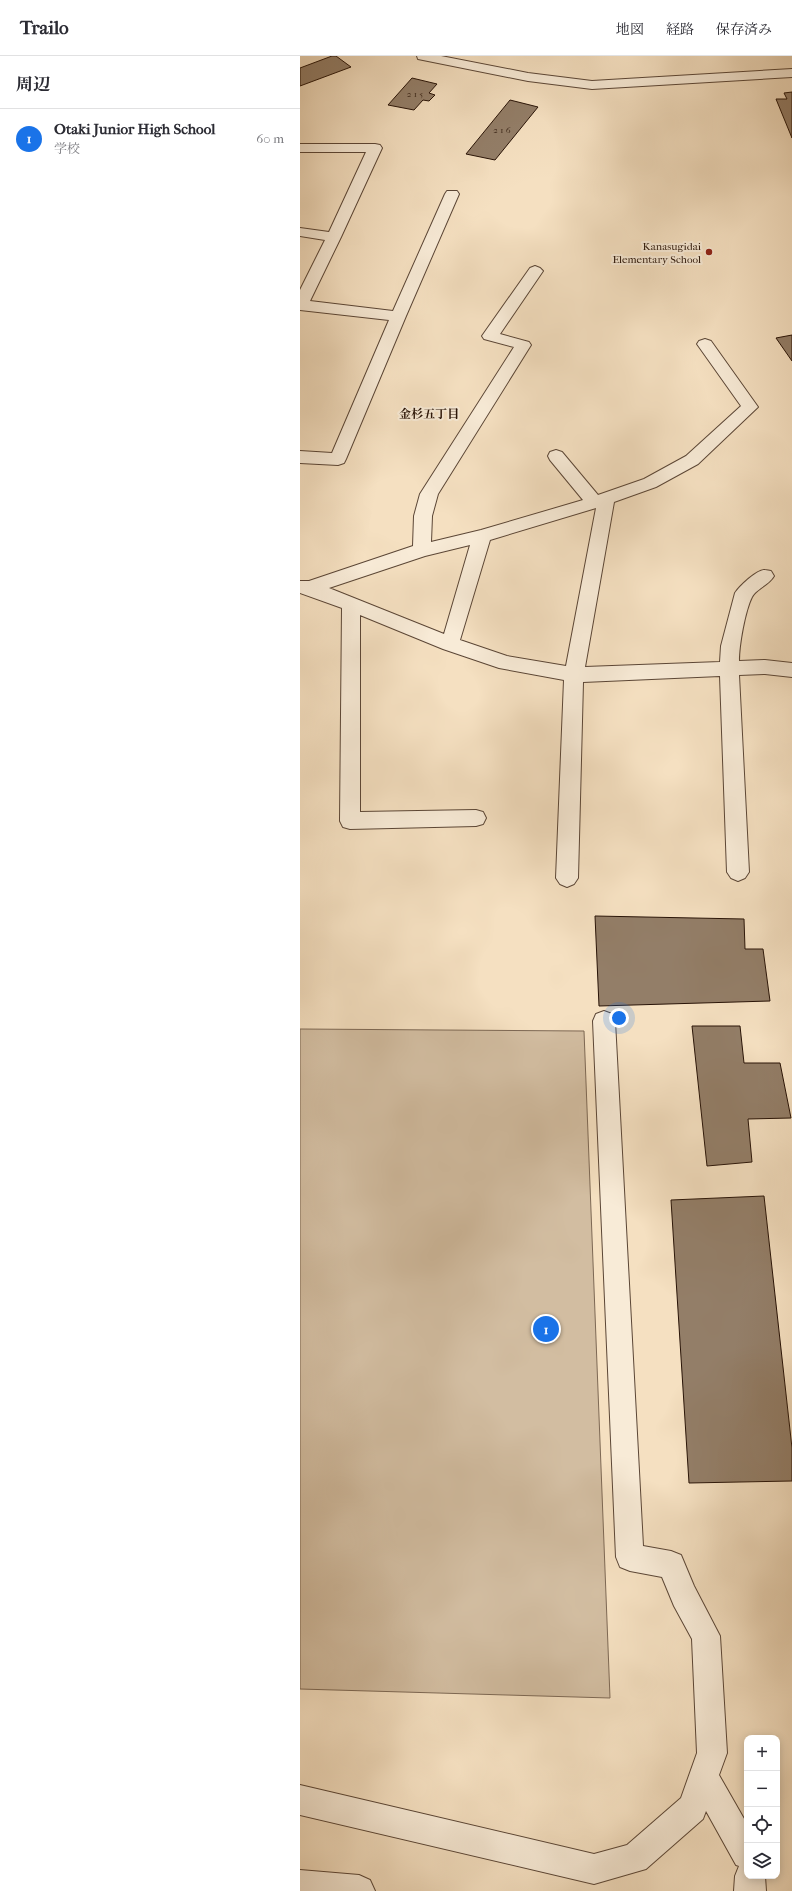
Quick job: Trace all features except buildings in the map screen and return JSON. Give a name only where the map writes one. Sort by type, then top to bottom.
[{"type":"street","points":[[423,56],[560,83],[592,85],[792,73]]},
{"type":"street","points":[[300,148],[375,148],[334,237],[300,305],[398,316]]},
{"type":"street","points":[[300,457],[338,459],[398,316],[452,194]]},
{"type":"street","points":[[300,232],[334,237]]},
{"type":"street","points":[[422,550],[423,516],[429,494],[523,346],[490,336],[535,271]]},
{"type":"street","points":[[305,587],[422,550],[482,536],[600,500],[650,483],[692,460],[750,407],[705,344]]},
{"type":"street","points":[[556,456],[600,500]]},
{"type":"street","points":[[566,878],[574,675],[600,500]]},
{"type":"street","points":[[450,644],[482,536]]},
{"type":"street","points":[[738,872],[729,670],[730,646],[744,593],[765,576]]},
{"type":"street","points":[[305,587],[450,644],[506,663],[574,675],[729,670],[765,667],[792,670]]},
{"type":"street","points":[[351,605],[350,821],[476,818]]},
{"type":"street","points":[[300,1800],[594,1869],[635,1858],[692,1808],[712,1753],[706,1636],[684,1596],[671,1566],[630,1557],[604,1021]]},
{"type":"street","points":[[703,1777],[744,1849]]},
{"type":"street","points":[[750,1879],[750,1891]]},
{"type":"street","points":[[300,1885],[359,1891]]},
{"type":"shaded area","points":[[300,1029],[584,1031],[610,1698],[300,1689]]},
{"type":"place","name":"Kanasugidai Elementary School","points":[[709,252]]},
{"type":"place","name":"Otaki Junior High School","points":[[546,1329]]},
{"type":"district","name":"金杉五丁目","points":[[429,414]]}]
